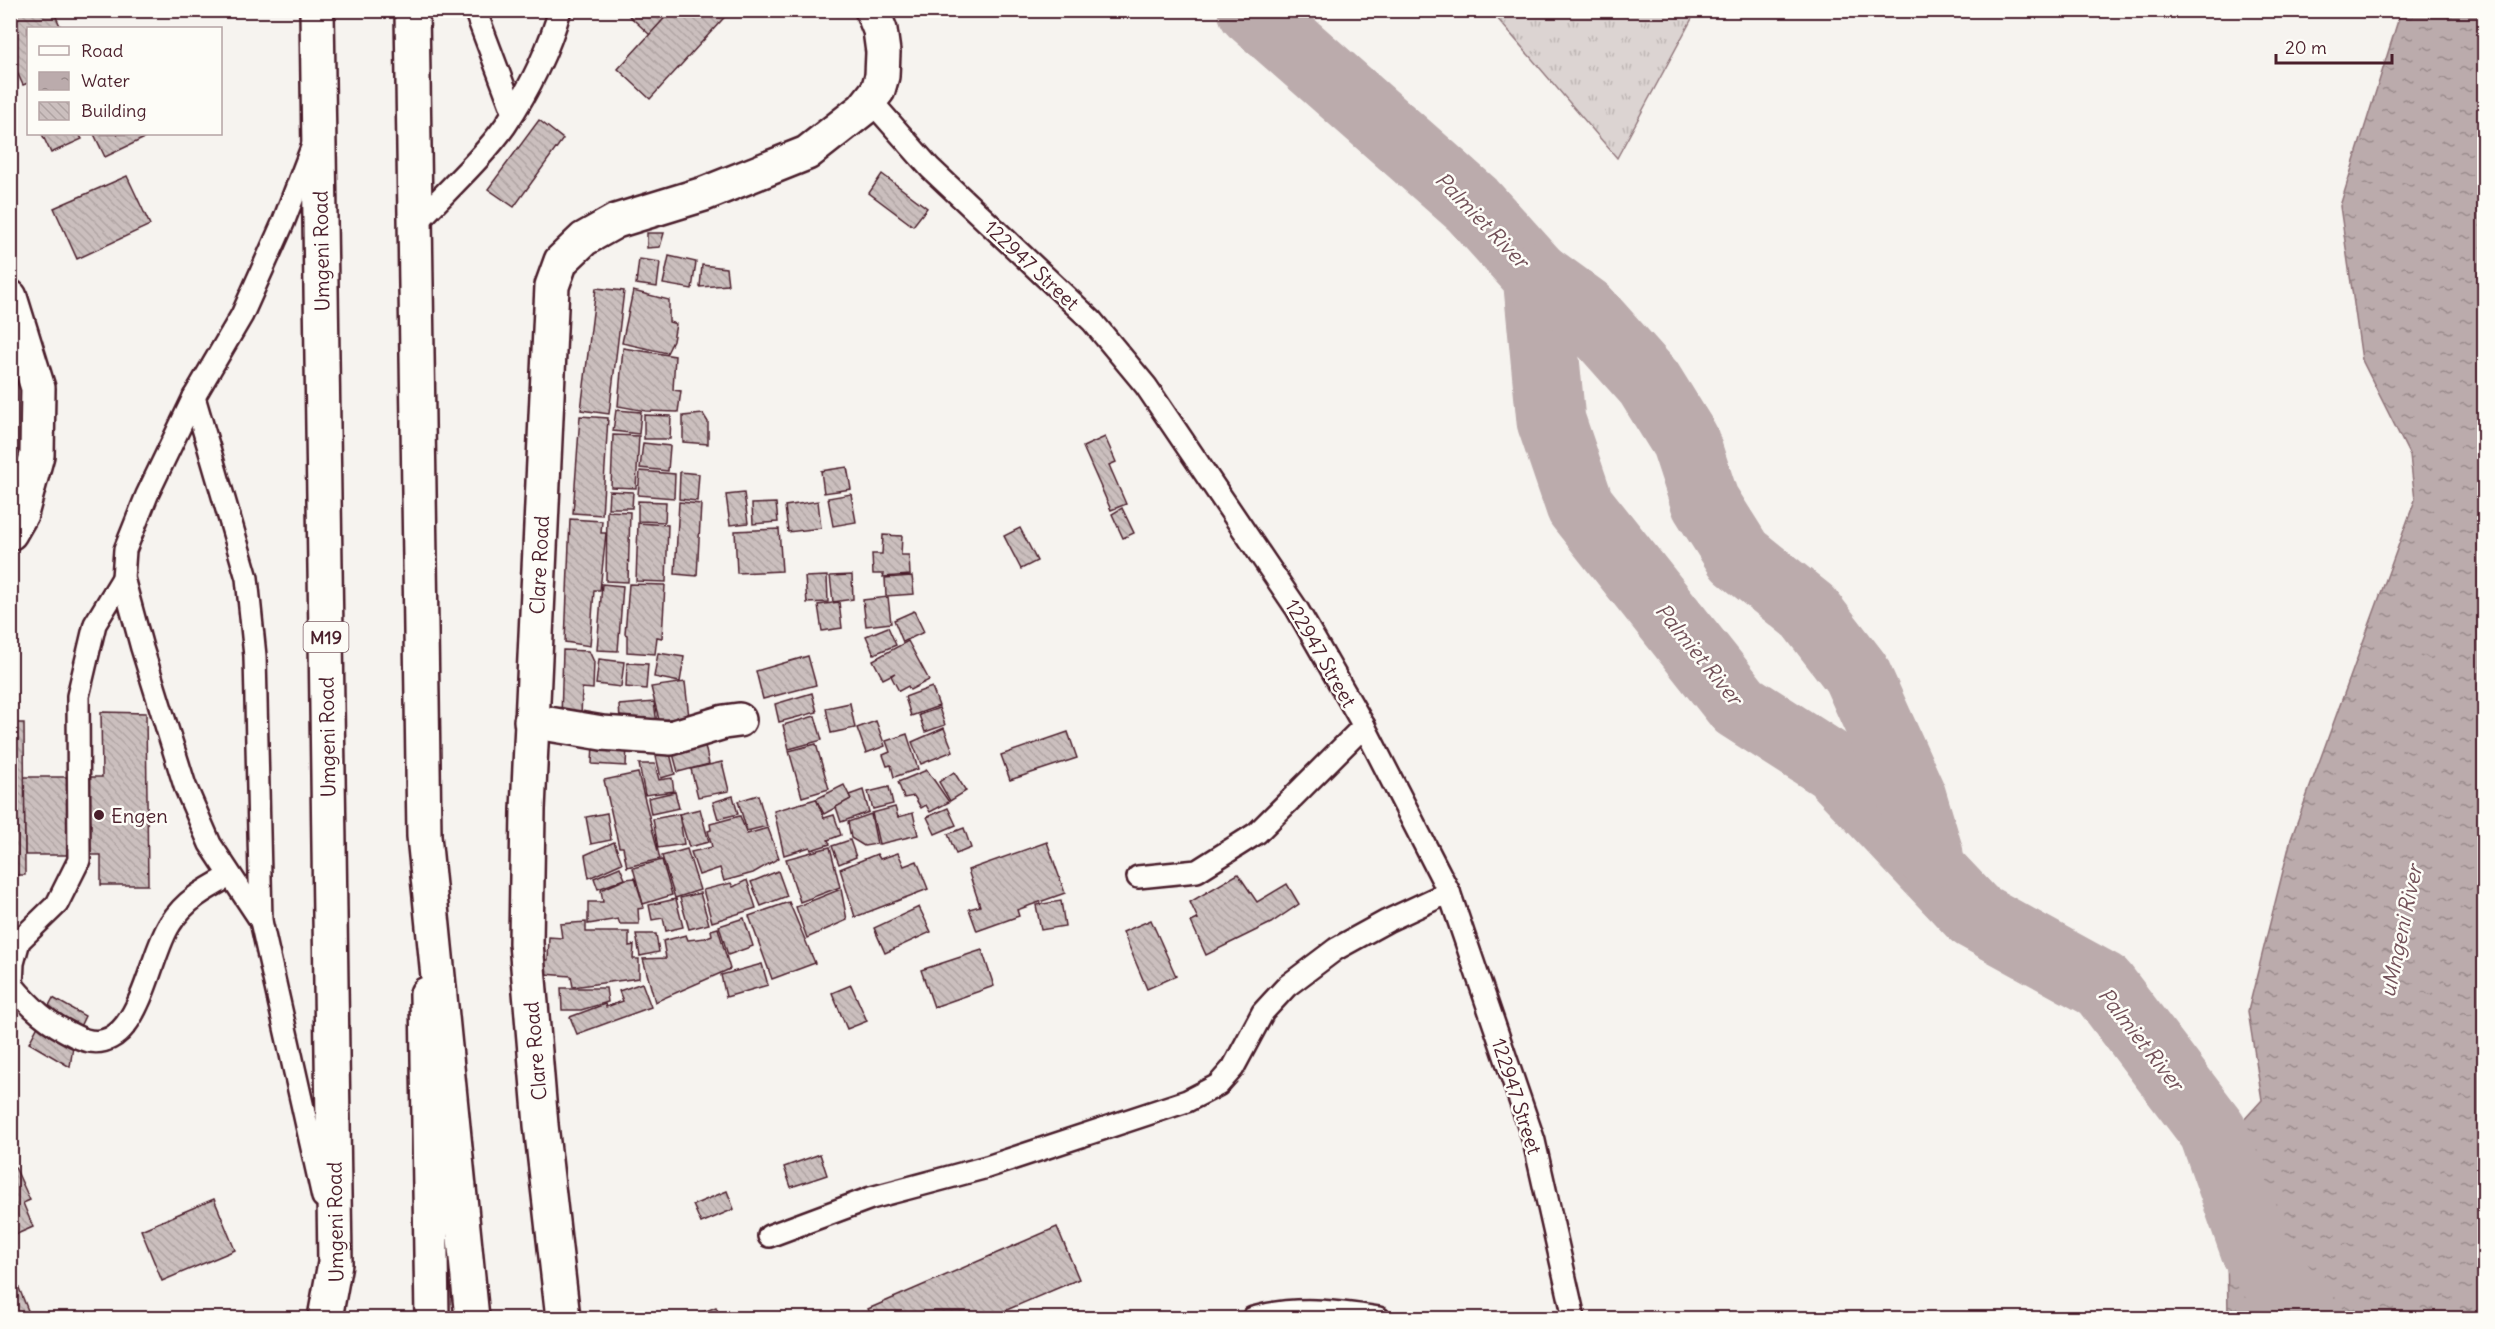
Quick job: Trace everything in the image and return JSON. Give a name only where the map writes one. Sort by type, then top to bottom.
[{"type":"main road","name":"Umgeni Road","points":[[317,10],[337,1318]]},
{"type":"main road","points":[[412,10],[432,1318]]},
{"type":"main road","name":"Clare Road","points":[[563,1318],[541,1125],[526,943],[531,721],[552,286],[561,261],[584,239],[616,221],[704,194],[807,153],[871,101],[878,90],[882,76],[883,52],[880,30],[872,10]]},
{"type":"main road","points":[[10,297],[38,388],[37,455],[21,514],[10,533]]},
{"type":"main road","points":[[531,721],[602,733],[671,738],[724,722],[739,720]]},
{"type":"main road","points":[[424,836],[472,1318]]},
{"type":"main road","points":[[325,1318],[335,1256]]},
{"type":"lane","points":[[475,10],[513,111]]},
{"type":"lane","points":[[415,225],[504,127],[537,73],[552,39],[560,10]]},
{"type":"lane","name":"122947 Street","points":[[871,101],[930,168],[1092,321],[1146,386],[1297,609],[1364,726],[1449,892],[1534,1141],[1574,1318]]},
{"type":"lane","points":[[261,921],[210,844],[185,786],[123,578],[124,550],[147,495],[194,397],[242,315],[283,223],[319,129]]},
{"type":"lane","points":[[194,397],[247,578],[255,656],[261,921],[335,1256]]},
{"type":"lane","points":[[123,578],[95,624],[78,696],[79,860],[57,904],[19,941],[13,963],[12,985],[32,1009],[68,1033],[89,1043],[107,1041],[126,1025],[143,993],[169,925],[186,903],[202,891],[230,876]]},
{"type":"lane","points":[[1138,877],[1197,871],[1257,833],[1364,726]]},
{"type":"lane","points":[[769,1236],[871,1198],[987,1167],[1188,1101],[1218,1086],[1233,1068],[1263,1012],[1287,986],[1336,949],[1449,892]]},
{"type":"lane","points":[[1253,1318],[1276,1312],[1340,1312],[1379,1318]]},
{"type":"green space","points":[[1491,11],[1696,11],[1617,158]]},
{"type":"water","name":"uMngeni River","points":[[2401,11],[2484,11],[2484,1318],[2228,1318],[2227,1244],[2232,1133],[2262,1100],[2248,1011],[2291,839],[2415,500],[2410,456],[2362,360],[2340,206]]},
{"type":"building","points":[[10,10],[53,10],[61,27],[27,27],[27,83],[23,85],[16,70],[12,72],[10,69]]},
{"type":"building","points":[[623,10],[672,10],[650,35]]},
{"type":"building","points":[[672,10],[731,10],[650,99],[618,69]]},
{"type":"building","points":[[539,120],[563,139],[514,207],[488,189]]},
{"type":"building","points":[[42,135],[80,135],[82,139],[51,153]]},
{"type":"building","points":[[94,135],[151,135],[105,157]]},
{"type":"building","points":[[882,174],[927,208],[913,226],[869,193]]},
{"type":"building","points":[[127,176],[150,225],[77,259],[54,208]]},
{"type":"building","points":[[647,233],[664,233],[660,247],[647,248]]},
{"type":"building","points":[[669,256],[696,262],[692,289],[663,284]]},
{"type":"building","points":[[639,259],[660,262],[657,287],[636,284]]},
{"type":"building","points":[[702,265],[726,268],[728,285],[700,287]]},
{"type":"building","points":[[596,288],[624,291],[609,414],[581,410]]},
{"type":"building","points":[[633,291],[669,300],[669,322],[676,324],[673,341],[667,353],[622,343]]},
{"type":"building","points":[[623,348],[675,356],[673,390],[681,391],[678,412],[646,411],[618,406]]},
{"type":"building","points":[[616,410],[641,412],[639,434],[613,431]]},
{"type":"building","points":[[703,414],[708,422],[708,444],[683,442],[683,416]]},
{"type":"building","points":[[644,415],[671,416],[670,439],[644,439]]},
{"type":"building","points":[[580,416],[608,418],[602,515],[573,513]]},
{"type":"building","points":[[613,435],[639,436],[636,488],[611,487]]},
{"type":"building","points":[[1105,437],[1116,462],[1109,465],[1126,504],[1111,510],[1083,447]]},
{"type":"building","points":[[643,443],[670,446],[668,471],[640,468]]},
{"type":"building","points":[[847,467],[851,489],[824,493],[821,471]]},
{"type":"building","points":[[640,471],[675,474],[674,498],[638,495]]},
{"type":"building","points":[[680,472],[699,474],[697,501],[679,499]]},
{"type":"building","points":[[609,491],[633,492],[632,508],[608,508]]},
{"type":"building","points":[[744,493],[748,523],[730,525],[726,495]]},
{"type":"building","points":[[851,494],[856,522],[833,526],[828,498]]},
{"type":"building","points":[[638,501],[666,502],[665,522],[638,521]]},
{"type":"building","points":[[818,501],[821,528],[788,532],[785,506]]},
{"type":"building","points":[[679,502],[701,504],[697,576],[675,574]]},
{"type":"building","points":[[776,503],[778,522],[753,524],[752,504]]},
{"type":"building","points":[[1122,508],[1134,533],[1123,538],[1112,514]]},
{"type":"building","points":[[607,511],[630,512],[628,582],[606,581]]},
{"type":"building","points":[[570,519],[602,521],[601,533],[606,533],[600,590],[594,590],[590,646],[565,642]]},
{"type":"building","points":[[638,523],[668,525],[666,582],[636,581]]},
{"type":"building","points":[[1020,528],[1037,561],[1021,569],[1004,536]]},
{"type":"building","points":[[779,529],[782,571],[737,573],[735,531]]},
{"type":"building","points":[[883,535],[902,536],[901,555],[909,555],[910,575],[883,577],[884,574],[873,574],[872,554],[882,554]]},
{"type":"building","points":[[852,575],[853,599],[833,602],[830,576]]},
{"type":"building","points":[[827,576],[828,602],[807,603],[805,577]]},
{"type":"building","points":[[912,576],[914,594],[886,596],[885,578]]},
{"type":"building","points":[[602,584],[623,586],[618,651],[597,650]]},
{"type":"building","points":[[629,584],[665,585],[662,638],[657,637],[655,654],[627,652],[627,635],[625,634]]},
{"type":"building","points":[[888,597],[891,623],[866,626],[863,600]]},
{"type":"building","points":[[839,602],[842,628],[822,631],[818,605]]},
{"type":"building","points":[[914,611],[924,632],[903,642],[894,620]]},
{"type":"building","points":[[888,627],[896,645],[874,654],[866,636]]},
{"type":"building","points":[[908,641],[929,680],[910,690],[908,686],[899,691],[891,676],[895,673],[883,679],[873,660]]},
{"type":"building","points":[[563,650],[589,651],[594,662],[593,689],[582,688],[581,719],[561,718]]},
{"type":"building","points":[[658,653],[684,657],[680,682],[654,677]]},
{"type":"building","points":[[808,656],[816,685],[763,699],[756,671]]},
{"type":"building","points":[[599,659],[624,662],[621,687],[596,684]]},
{"type":"building","points":[[627,663],[648,664],[646,689],[626,687]]},
{"type":"building","points":[[685,682],[689,717],[659,720],[651,687]]},
{"type":"building","points":[[932,687],[939,706],[911,716],[905,697]]},
{"type":"building","points":[[812,693],[817,712],[779,722],[775,704]]},
{"type":"building","points":[[654,702],[657,724],[636,725],[635,718],[620,719],[619,705]]},
{"type":"building","points":[[850,703],[855,728],[831,733],[826,708]]},
{"type":"building","points":[[939,708],[945,725],[925,732],[919,715]]},
{"type":"building","points":[[101,712],[146,713],[148,885],[101,885],[101,855],[25,855],[24,777],[102,777]]},
{"type":"building","points":[[815,716],[822,740],[789,749],[783,725]]},
{"type":"building","points":[[876,721],[885,746],[866,753],[857,728]]},
{"type":"building","points":[[10,723],[24,723],[25,875],[10,875]]},
{"type":"building","points":[[944,728],[953,751],[921,764],[912,742]]},
{"type":"building","points":[[1068,732],[1077,758],[1010,780],[1001,755]]},
{"type":"building","points":[[907,734],[918,769],[894,777],[891,765],[887,766],[883,755],[890,752],[886,741]]},
{"type":"building","points":[[704,741],[709,764],[678,772],[672,750]]},
{"type":"building","points":[[593,743],[627,745],[626,766],[592,764]]},
{"type":"building","points":[[816,744],[829,789],[802,797],[789,751]]},
{"type":"building","points":[[669,749],[675,774],[661,778],[655,752]]},
{"type":"building","points":[[722,762],[729,791],[698,797],[691,769]]},
{"type":"building","points":[[639,764],[655,764],[659,780],[672,778],[674,791],[645,795]]},
{"type":"building","points":[[927,770],[949,802],[930,812],[926,805],[921,808],[914,796],[904,798],[898,782]]},
{"type":"building","points":[[954,772],[966,791],[950,801],[939,782]]},
{"type":"building","points":[[638,773],[660,859],[627,867],[623,847],[619,847],[604,780]]},
{"type":"building","points":[[844,785],[851,799],[824,814],[816,799]]},
{"type":"building","points":[[889,787],[893,804],[873,809],[868,792]]},
{"type":"building","points":[[863,790],[869,812],[841,822],[836,807],[851,799],[849,795]]},
{"type":"building","points":[[675,792],[679,808],[651,814],[648,798]]},
{"type":"building","points":[[758,795],[767,826],[747,831],[738,801]]},
{"type":"building","points":[[733,796],[738,814],[718,819],[713,802]]},
{"type":"building","points":[[816,799],[824,818],[834,815],[841,835],[828,840],[830,844],[784,855],[774,811]]},
{"type":"building","points":[[895,807],[898,817],[913,813],[918,835],[879,844],[872,813]]},
{"type":"building","points":[[948,808],[956,825],[935,834],[927,817]]},
{"type":"building","points":[[700,809],[709,842],[689,847],[679,814]]},
{"type":"building","points":[[607,813],[611,840],[591,844],[586,817]]},
{"type":"building","points":[[679,814],[684,844],[658,848],[653,819]]},
{"type":"building","points":[[871,814],[877,844],[864,846],[851,838],[848,822]]},
{"type":"building","points":[[740,816],[747,834],[768,828],[779,858],[753,873],[724,881],[720,868],[699,875],[691,852],[712,847],[708,831],[711,830],[710,824]]},
{"type":"building","points":[[964,828],[971,848],[956,854],[948,834]]},
{"type":"building","points":[[850,840],[856,857],[839,864],[832,846]]},
{"type":"building","points":[[614,842],[622,863],[589,878],[585,855]]},
{"type":"building","points":[[1047,842],[1065,893],[1017,910],[1019,916],[977,931],[969,909],[980,906],[968,870]]},
{"type":"building","points":[[830,847],[840,887],[800,902],[786,859]]},
{"type":"building","points":[[687,849],[700,890],[675,898],[662,856]]},
{"type":"building","points":[[898,853],[904,866],[917,861],[928,889],[855,917],[840,869],[877,854],[880,859]]},
{"type":"building","points":[[662,860],[672,895],[643,904],[633,868]]},
{"type":"building","points":[[620,867],[625,879],[598,889],[594,878]]},
{"type":"building","points":[[778,871],[787,896],[761,906],[751,882]]},
{"type":"building","points":[[1238,874],[1257,902],[1287,884],[1299,904],[1271,923],[1206,955],[1191,922],[1198,919],[1190,902]]},
{"type":"building","points":[[635,878],[644,908],[638,909],[639,924],[620,924],[618,919],[588,924],[588,902],[603,902],[601,890],[626,879]]},
{"type":"building","points":[[747,880],[756,908],[712,922],[703,890],[731,883],[733,887]]},
{"type":"building","points":[[841,889],[847,920],[807,938],[796,907]]},
{"type":"building","points":[[700,893],[709,924],[689,929],[680,898]]},
{"type":"building","points":[[676,899],[683,927],[666,931],[663,918],[652,920],[649,905]]},
{"type":"building","points":[[1061,901],[1065,926],[1041,930],[1036,905]]},
{"type":"building","points":[[789,902],[815,963],[772,979],[749,916]]},
{"type":"building","points":[[919,907],[931,932],[885,953],[874,928]]},
{"type":"building","points":[[744,918],[753,946],[728,955],[719,926]]},
{"type":"building","points":[[1151,920],[1176,976],[1147,989],[1123,932]]},
{"type":"building","points":[[586,922],[586,932],[629,932],[629,946],[634,945],[633,959],[639,959],[639,978],[573,987],[571,976],[544,974],[544,960],[548,960],[549,937],[562,938],[560,924]]},
{"type":"building","points":[[718,928],[730,969],[655,1002],[643,959],[666,958],[663,941],[686,935],[688,940],[705,938],[712,935],[711,930]]},
{"type":"building","points":[[636,934],[656,934],[659,952],[640,956]]},
{"type":"building","points":[[982,950],[994,986],[934,1007],[921,970]]},
{"type":"building","points":[[762,964],[768,985],[726,997],[721,975]]},
{"type":"building","points":[[642,983],[651,1007],[577,1034],[570,1017],[605,1004],[606,1007],[623,1001],[619,991]]},
{"type":"building","points":[[851,985],[867,1021],[847,1029],[832,993]]},
{"type":"building","points":[[561,988],[606,988],[608,1002],[581,1010],[562,1010]]},
{"type":"building","points":[[53,998],[85,1016],[74,1039],[70,1067],[29,1043]]},
{"type":"building","points":[[820,1154],[827,1175],[791,1187],[784,1167]]},
{"type":"building","points":[[15,1167],[30,1200],[23,1203],[33,1227],[10,1237],[10,1169]]},
{"type":"building","points":[[727,1191],[734,1209],[701,1223],[693,1205]]},
{"type":"building","points":[[214,1199],[235,1250],[162,1281],[141,1230]]},
{"type":"building","points":[[1057,1227],[1079,1279],[988,1318],[872,1318],[868,1309]]},
{"type":"building","points":[[13,1273],[31,1318],[10,1318],[10,1274]]},
{"type":"building","points":[[716,1307],[721,1318],[689,1318]]},
{"type":"waterway","name":"Palmiet River","points":[[1252,10],[1472,204],[1537,276],[1551,421],[1580,506],[1739,706],[1834,767],[1974,915],[2103,986],[2213,1131],[2256,1253],[2306,1318]]},
{"type":"waterway","points":[[1537,276],[1585,311],[1649,383],[1685,441],[1705,502],[1739,556],[1809,612],[1856,673],[1912,797],[1929,854]]},
{"type":"place","name":"Engen","points":[[99,815]]}]
